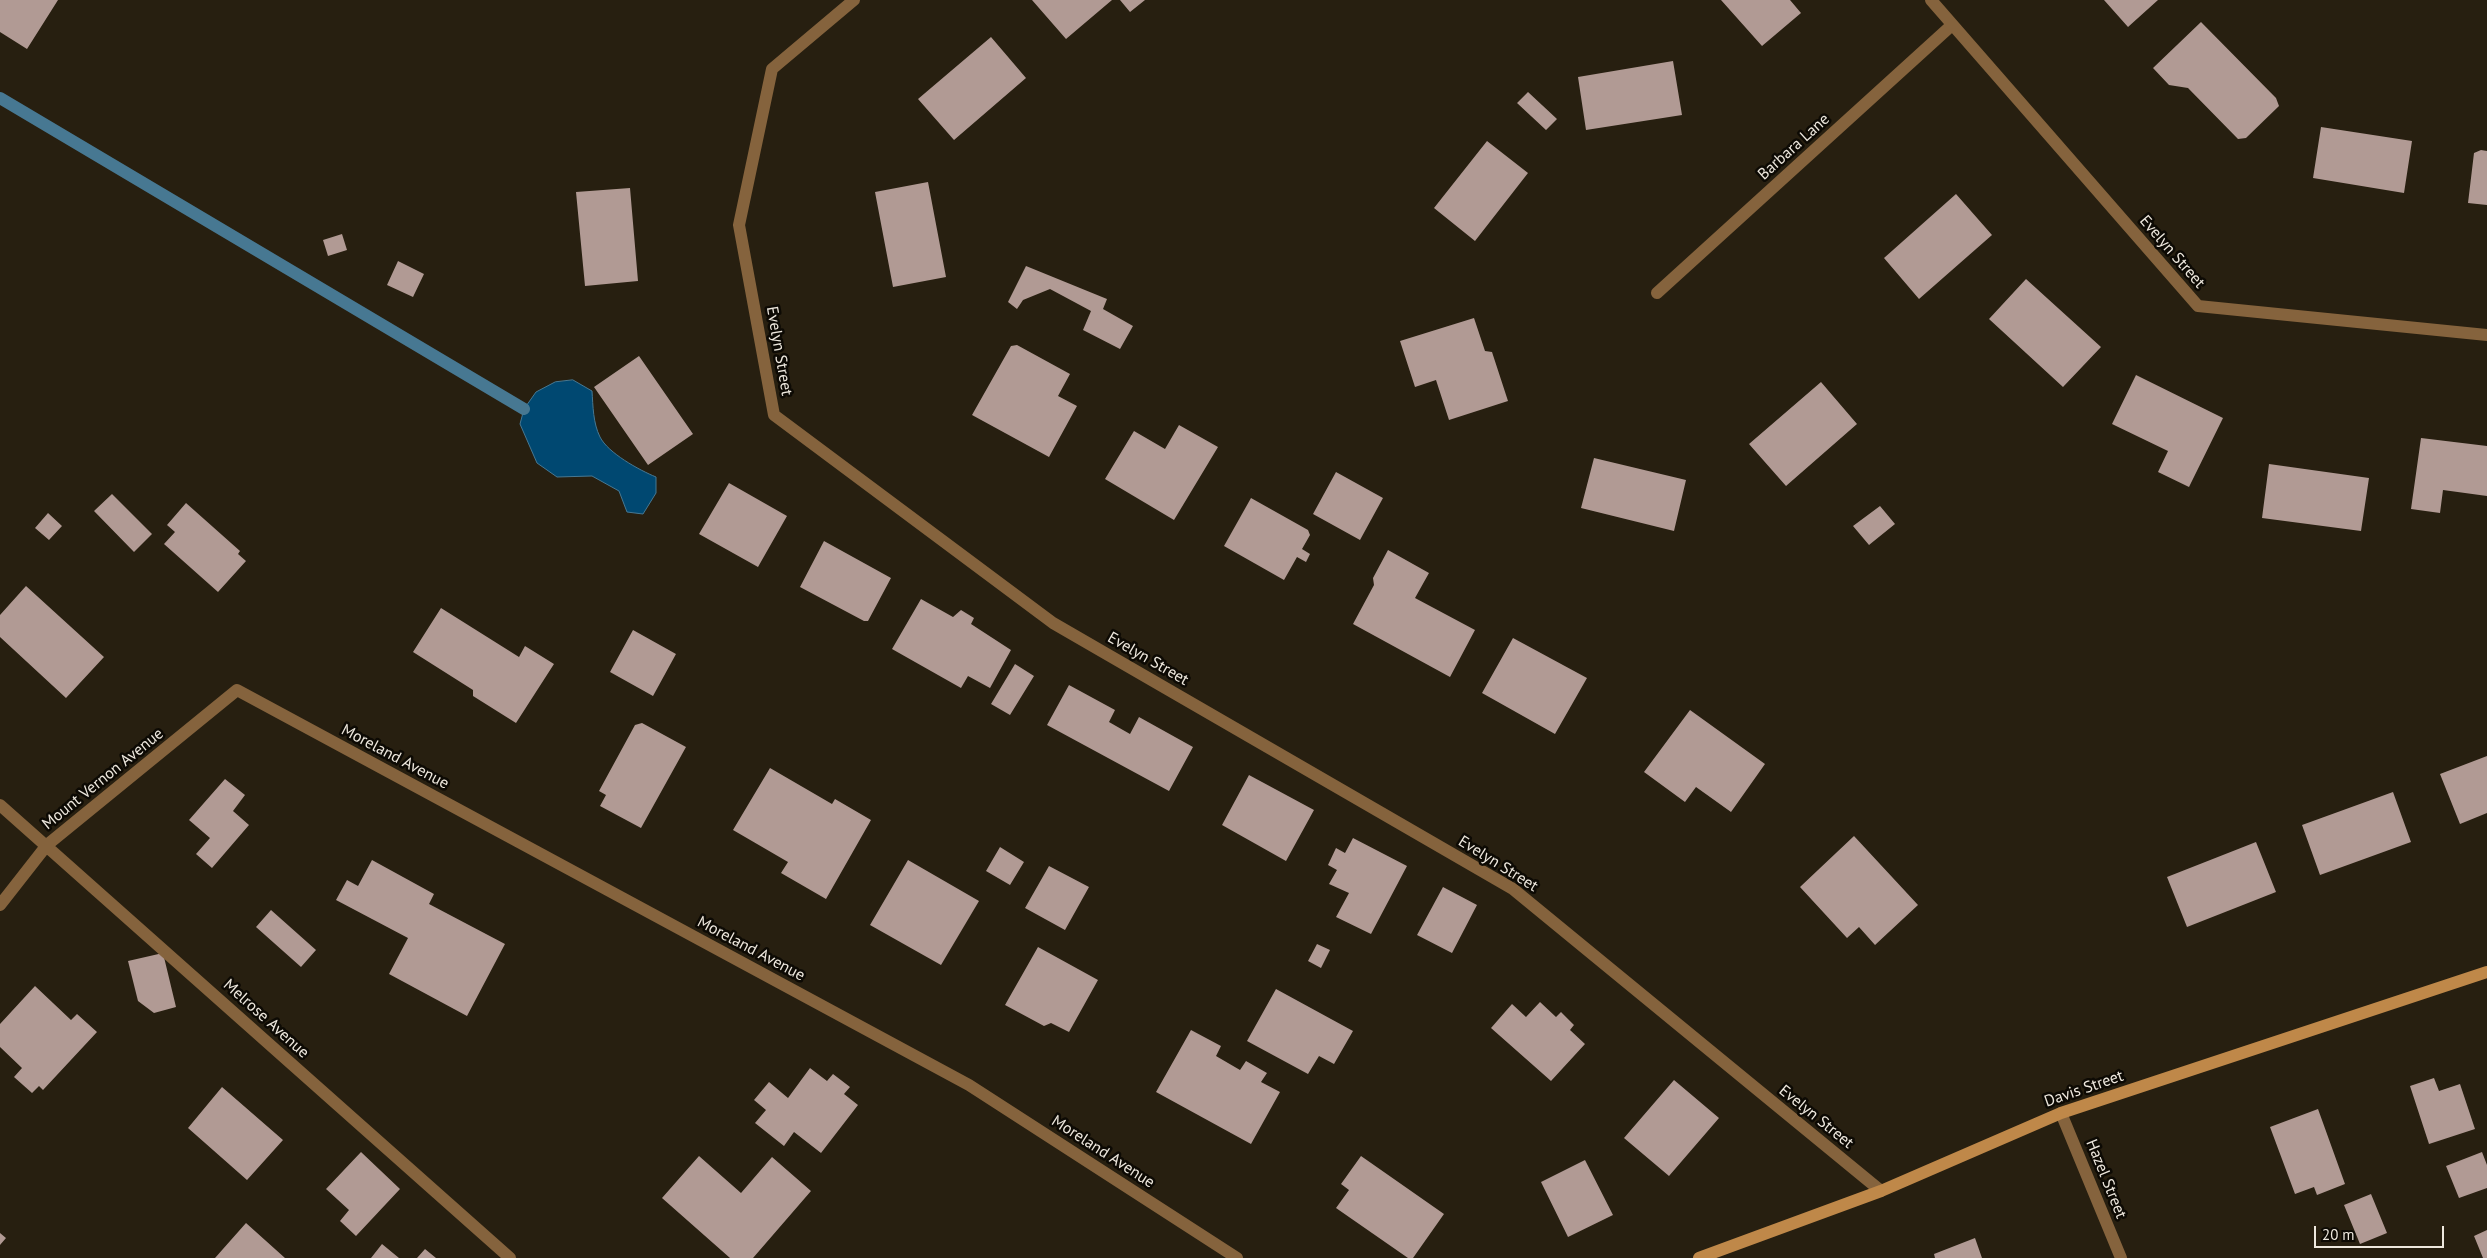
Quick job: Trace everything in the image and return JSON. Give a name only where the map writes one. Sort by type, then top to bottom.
[{"type":"main road","name":"Davis Street","points":[[1700,1258],[1881,1191],[2061,1113],[2487,972]]},
{"type":"street","name":"Evelyn Street","points":[[854,0],[772,69],[739,225],[774,415],[1053,623],[1513,889],[1881,1191]]},
{"type":"street","name":"Evelyn Street","points":[[1931,0],[2198,306],[2487,335]]},
{"type":"street","name":"Barbara Lane","points":[[1657,293],[1952,25]]},
{"type":"street","name":"Mount Vernon Avenue","points":[[0,905],[47,846],[237,690]]},
{"type":"street","name":"Moreland Avenue","points":[[237,690],[969,1086],[1237,1258]]},
{"type":"street","name":"Melrose Avenue","points":[[0,806],[510,1258]]},
{"type":"street","name":"Hazel Street","points":[[2061,1113],[2121,1258]]},
{"type":"water","points":[[573,380],[592,391],[596,426],[604,443],[617,455],[656,477],[656,493],[643,514],[627,512],[619,491],[592,476],[557,477],[537,463],[520,424],[524,409],[536,392],[555,382]]},
{"type":"building","points":[[0,0],[58,0],[27,49],[0,32]]},
{"type":"building","points":[[1032,0],[1112,0],[1066,39]]},
{"type":"building","points":[[1120,0],[1145,0],[1130,12]]},
{"type":"building","points":[[1721,0],[1790,0],[1801,13],[1762,46]]},
{"type":"building","points":[[2104,0],[2158,0],[2128,27]]},
{"type":"building","points":[[2201,22],[2276,98],[2279,106],[2246,138],[2238,139],[2188,88],[2169,85],[2153,68]]},
{"type":"building","points":[[991,37],[1026,78],[954,140],[918,99]]},
{"type":"building","points":[[1673,61],[1682,115],[1586,130],[1578,77]]},
{"type":"building","points":[[1528,92],[1557,119],[1546,130],[1517,103]]},
{"type":"building","points":[[2321,127],[2412,141],[2404,193],[2313,178]]},
{"type":"building","points":[[1487,141],[1528,173],[1475,241],[1434,208]]},
{"type":"building","points":[[2481,150],[2487,151],[2487,205],[2468,203],[2474,153]]},
{"type":"building","points":[[928,182],[946,277],[893,287],[875,192]]},
{"type":"building","points":[[630,188],[638,281],[585,286],[576,192]]},
{"type":"building","points":[[1956,194],[1992,235],[1919,299],[1884,258]]},
{"type":"building","points":[[342,234],[347,250],[328,256],[323,240]]},
{"type":"building","points":[[398,261],[424,274],[413,297],[387,285]]},
{"type":"building","points":[[1026,266],[1107,299],[1103,309],[1133,326],[1120,349],[1083,330],[1091,311],[1050,289],[1023,300],[1017,309],[1008,302]]},
{"type":"building","points":[[2026,279],[2101,347],[2063,387],[1989,319]]},
{"type":"building","points":[[1474,318],[1485,351],[1492,352],[1508,401],[1449,420],[1436,380],[1415,387],[1400,341]]},
{"type":"building","points":[[1017,345],[1070,374],[1058,396],[1077,406],[1049,457],[972,415],[1011,346]]},
{"type":"building","points":[[639,356],[693,434],[648,465],[594,387]]},
{"type":"building","points":[[2136,375],[2223,418],[2189,487],[2158,472],[2168,451],[2112,424]]},
{"type":"building","points":[[1821,382],[1857,424],[1786,486],[1749,444]]},
{"type":"building","points":[[1179,425],[1218,447],[1174,520],[1105,479],[1134,431],[1165,449]]},
{"type":"building","points":[[2421,438],[2487,446],[2487,496],[2443,490],[2440,513],[2411,509]]},
{"type":"building","points":[[1594,458],[1686,480],[1674,531],[1581,508]]},
{"type":"building","points":[[2269,464],[2369,478],[2361,531],[2262,518]]},
{"type":"building","points":[[1336,472],[1383,498],[1360,540],[1313,514]]},
{"type":"building","points":[[729,483],[787,516],[758,567],[699,534]]},
{"type":"building","points":[[112,494],[152,534],[134,552],[94,511]]},
{"type":"building","points":[[1251,498],[1308,530],[1310,535],[1302,549],[1310,554],[1306,562],[1297,557],[1284,580],[1224,546]]},
{"type":"building","points":[[186,503],[240,551],[238,554],[246,561],[218,592],[164,544],[175,532],[167,525]]},
{"type":"building","points":[[1880,506],[1895,524],[1869,545],[1853,526]]},
{"type":"building","points":[[48,513],[62,526],[49,540],[35,528]]},
{"type":"building","points":[[824,541],[891,578],[868,621],[864,621],[800,587]]},
{"type":"building","points":[[1388,550],[1429,573],[1415,598],[1475,630],[1450,677],[1353,624],[1374,585],[1373,578]]},
{"type":"building","points":[[26,586],[104,657],[66,698],[0,637],[0,615]]},
{"type":"building","points":[[921,599],[953,617],[961,610],[974,618],[971,624],[1011,650],[990,688],[968,676],[961,688],[892,649]]},
{"type":"building","points":[[441,608],[519,657],[525,646],[554,664],[516,723],[473,696],[473,690],[413,652]]},
{"type":"building","points":[[633,630],[676,654],[653,696],[610,672]]},
{"type":"building","points":[[1513,638],[1587,678],[1555,734],[1482,693]]},
{"type":"building","points":[[1015,664],[1034,676],[1010,715],[991,704]]},
{"type":"building","points":[[1069,685],[1115,710],[1109,722],[1130,734],[1139,717],[1193,747],[1169,791],[1047,725]]},
{"type":"building","points":[[1690,710],[1765,764],[1731,812],[1696,787],[1685,802],[1644,772]]},
{"type":"building","points":[[642,723],[686,747],[641,828],[600,806],[606,795],[599,791],[635,725]]},
{"type":"building","points":[[2487,756],[2487,813],[2460,824],[2440,774]]},
{"type":"building","points":[[770,768],[832,804],[835,799],[871,820],[826,899],[781,873],[788,862],[733,830]]},
{"type":"building","points":[[1249,775],[1314,810],[1286,861],[1222,825]]},
{"type":"building","points":[[225,779],[245,795],[233,811],[249,825],[212,868],[196,854],[210,838],[189,820]]},
{"type":"building","points":[[2393,792],[2411,842],[2320,875],[2302,825]]},
{"type":"building","points":[[1854,836],[1918,905],[1875,945],[1859,927],[1847,938],[1800,887]]},
{"type":"building","points":[[1353,838],[1407,866],[1371,934],[1336,917],[1349,893],[1329,884],[1337,870],[1328,865],[1336,848],[1345,853]]},
{"type":"building","points":[[2256,842],[2276,892],[2187,927],[2167,877]]},
{"type":"building","points":[[1000,847],[1024,862],[1010,885],[986,871]]},
{"type":"building","points":[[372,860],[434,894],[429,904],[505,944],[467,1016],[389,974],[408,938],[336,900],[347,880],[358,886]]},
{"type":"building","points":[[908,860],[979,901],[941,965],[870,925]]},
{"type":"building","points":[[1049,866],[1089,887],[1065,930],[1025,908]]},
{"type":"building","points":[[1443,887],[1477,905],[1452,953],[1417,935]]},
{"type":"building","points":[[271,910],[316,950],[301,967],[256,927]]},
{"type":"building","points":[[1317,944],[1330,950],[1321,968],[1308,961]]},
{"type":"building","points":[[1038,947],[1098,980],[1069,1032],[1051,1023],[1044,1026],[1005,1005]]},
{"type":"building","points":[[163,953],[176,1007],[154,1013],[138,1001],[128,961]]},
{"type":"building","points":[[35,986],[71,1020],[77,1014],[97,1032],[43,1090],[39,1086],[32,1093],[14,1077],[22,1068],[0,1047],[0,1024]]},
{"type":"building","points":[[1276,989],[1353,1031],[1334,1064],[1319,1056],[1308,1074],[1247,1041]]},
{"type":"building","points":[[1540,1002],[1556,1017],[1561,1012],[1574,1025],[1570,1030],[1585,1044],[1551,1081],[1491,1028],[1512,1004],[1526,1017]]},
{"type":"building","points":[[1191,1030],[1221,1046],[1216,1056],[1240,1070],[1246,1061],[1267,1073],[1261,1082],[1280,1092],[1251,1144],[1156,1092]]},
{"type":"building","points":[[810,1068],[827,1081],[833,1074],[850,1087],[844,1094],[858,1105],[821,1153],[794,1132],[784,1146],[755,1123],[766,1110],[754,1100],[769,1082],[788,1098]]},
{"type":"building","points":[[2434,1078],[2439,1091],[2460,1084],[2475,1129],[2429,1144],[2410,1086]]},
{"type":"building","points":[[1674,1080],[1719,1118],[1669,1176],[1624,1138]]},
{"type":"building","points":[[222,1087],[283,1140],[247,1180],[188,1128]]},
{"type":"building","points":[[2318,1109],[2345,1184],[2317,1195],[2314,1187],[2295,1194],[2270,1127]]},
{"type":"building","points":[[361,1152],[400,1189],[356,1236],[340,1221],[349,1210],[326,1189]]},
{"type":"building","points":[[2482,1152],[2487,1165],[2487,1188],[2459,1198],[2446,1166]]},
{"type":"building","points":[[699,1156],[741,1193],[772,1157],[811,1191],[753,1258],[730,1258],[662,1198]]},
{"type":"building","points":[[1361,1156],[1444,1214],[1413,1258],[1408,1258],[1336,1208],[1349,1190],[1341,1184]]},
{"type":"building","points":[[1585,1160],[1613,1215],[1568,1237],[1541,1182]]},
{"type":"building","points":[[2371,1194],[2387,1233],[2360,1244],[2344,1205]]},
{"type":"building","points":[[246,1223],[285,1258],[215,1258]]},
{"type":"building","points":[[2487,1230],[2487,1258],[2483,1258],[2474,1236]]},
{"type":"building","points":[[0,1233],[6,1238],[0,1245]]},
{"type":"building","points":[[1975,1238],[1982,1258],[1935,1258],[1934,1254]]},
{"type":"building","points":[[382,1244],[399,1258],[371,1258]]},
{"type":"building","points":[[425,1249],[436,1258],[417,1258]]},
{"type":"waterway","points":[[0,98],[524,409]]}]
